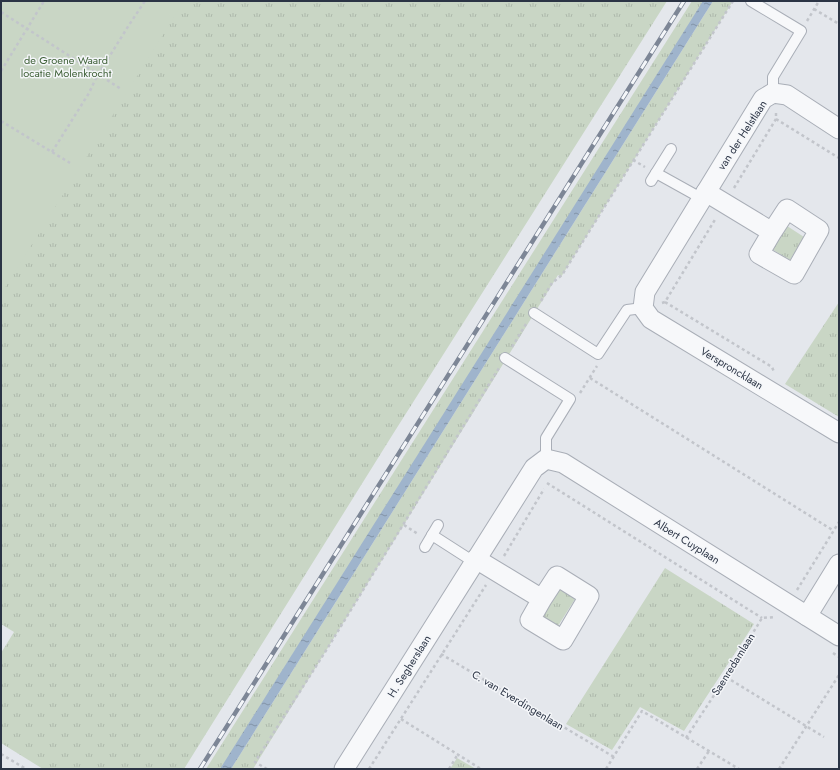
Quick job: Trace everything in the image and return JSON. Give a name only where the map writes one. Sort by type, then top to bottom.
[{"type":"street","points":[[780,94],[839,129]]},
{"type":"street","name":"van der Helstlaan","points":[[644,300],[704,195],[763,99],[780,94]]},
{"type":"street","points":[[704,195],[772,232]]},
{"type":"street","name":"Versproncklaan","points":[[644,300],[651,319],[839,433]]},
{"type":"street","name":"H. Segherslaan","points":[[344,769],[475,561],[540,463]]},
{"type":"street","name":"Albert Cuyplaan","points":[[540,463],[563,463],[839,636]]},
{"type":"street","points":[[475,561],[542,599]]},
{"type":"street","points":[[807,616],[839,564]]},
{"type":"lane","points":[[750,1],[801,31],[773,77],[780,94]]},
{"type":"lane","points":[[671,149],[654,177],[704,195]]},
{"type":"lane","points":[[534,313],[598,354],[626,310],[644,300]]},
{"type":"lane","points":[[505,358],[570,399],[546,438],[540,463]]},
{"type":"lane","points":[[425,547],[438,525]]},
{"type":"lane","points":[[432,535],[475,561]]},
{"type":"path","points":[[1,71],[44,1]]},
{"type":"path","points":[[52,152],[145,1]]},
{"type":"path","points":[[267,769],[255,762],[327,649],[552,282],[562,275],[733,1]]},
{"type":"path","points":[[801,31],[819,1]]},
{"type":"path","points":[[814,9],[839,24]]},
{"type":"path","points":[[1,12],[121,89]]},
{"type":"path","points":[[780,94],[776,119],[839,158]]},
{"type":"path","points":[[1,121],[70,164]]},
{"type":"path","points":[[570,399],[578,395],[590,378],[601,360],[598,354]]},
{"type":"path","points":[[590,378],[834,531]]},
{"type":"path","points":[[540,463],[547,483],[762,618],[781,616],[839,522]]},
{"type":"path","points":[[369,769],[495,571],[547,483]]},
{"type":"path","name":"Saenredamlaan","points":[[686,738],[762,618]]},
{"type":"path","name":"C. van Everdingenlaan","points":[[423,643],[614,757]]},
{"type":"path","points":[[779,769],[839,675]]},
{"type":"path","points":[[726,677],[824,737]]},
{"type":"path","points":[[606,769],[642,711],[739,769]]},
{"type":"path","points":[[401,719],[481,769]]},
{"type":"path","points":[[697,769],[709,751]]},
{"type":"path","points":[[1,754],[26,769]]},
{"type":"path","points":[[449,769],[458,754]]},
{"type":"green space","name":"de Groene Waard locatie Molenkrocht","points":[[1,1],[184,1],[1,294]]},
{"type":"green space","points":[[182,1],[667,1],[393,434],[184,769],[43,769],[1,743],[1,653],[14,632],[1,624],[1,292]]},
{"type":"green space","points":[[692,1],[708,1],[222,769],[206,769]]},
{"type":"green space","points":[[713,1],[733,1],[561,277],[558,275],[253,769],[231,769]]},
{"type":"green space","points":[[784,224],[804,237],[790,260],[770,248]]},
{"type":"green space","points":[[839,302],[839,417],[785,384]]},
{"type":"green space","points":[[665,568],[754,624],[684,731],[640,707],[612,750],[566,724]]},
{"type":"green space","points":[[556,587],[575,599],[558,626],[539,614]]},
{"type":"green space","points":[[457,758],[476,769],[450,769]]},
{"type":"water","points":[[703,1],[713,1],[231,769],[220,769]]},
{"type":"railway","points":[[200,769],[684,1]]}]
